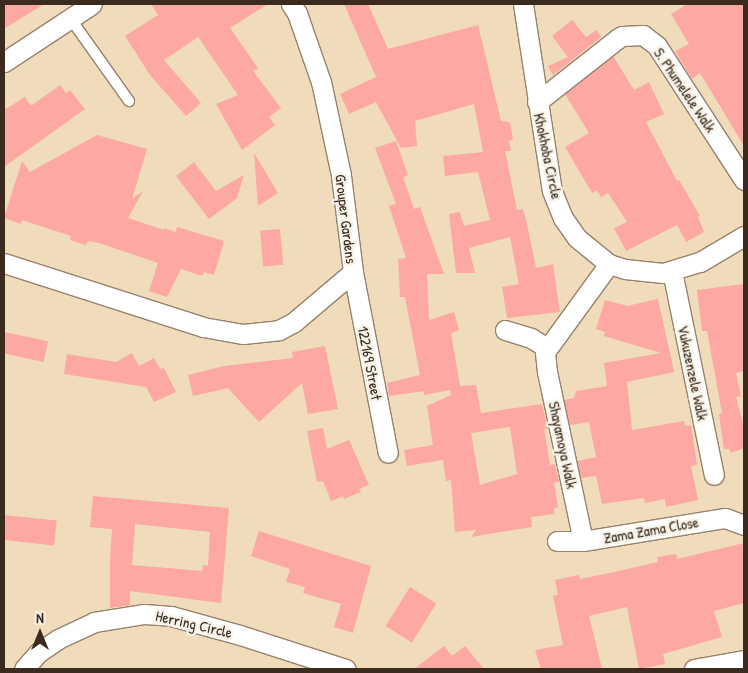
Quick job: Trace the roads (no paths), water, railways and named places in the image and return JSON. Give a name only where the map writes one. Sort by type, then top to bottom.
[{"type":"street","points":[[4,62],[92,4]]},
{"type":"street","name":"Grouper Gardens","points":[[4,263],[203,327],[243,334],[279,330],[294,322],[353,272],[341,175],[321,82],[297,13],[290,4]]},
{"type":"street","name":"Khokhoba Circle","points":[[523,4],[552,191],[563,218],[577,238],[609,264],[625,269],[663,273],[700,262],[744,236]]},
{"type":"street","name":"S. Phumelele Walk","points":[[537,102],[617,38],[644,35],[656,46],[744,180]]},
{"type":"street","points":[[505,330],[531,338],[547,348],[609,264]]},
{"type":"street","name":"Vukuzenzele Walk","points":[[672,271],[714,475]]},
{"type":"street","name":"122169 Street","points":[[353,272],[388,453]]},
{"type":"street","name":"Shayamoya Walk","points":[[547,348],[547,372],[583,541]]},
{"type":"street","name":"Zama Zama Close","points":[[557,541],[583,541],[725,518],[744,525]]},
{"type":"street","name":"Herring Circle","points":[[24,669],[39,652],[67,635],[94,622],[144,614],[171,616],[240,635],[346,669]]},
{"type":"street","points":[[694,669],[744,660]]},
{"type":"lane","points":[[70,18],[129,101]]}]
